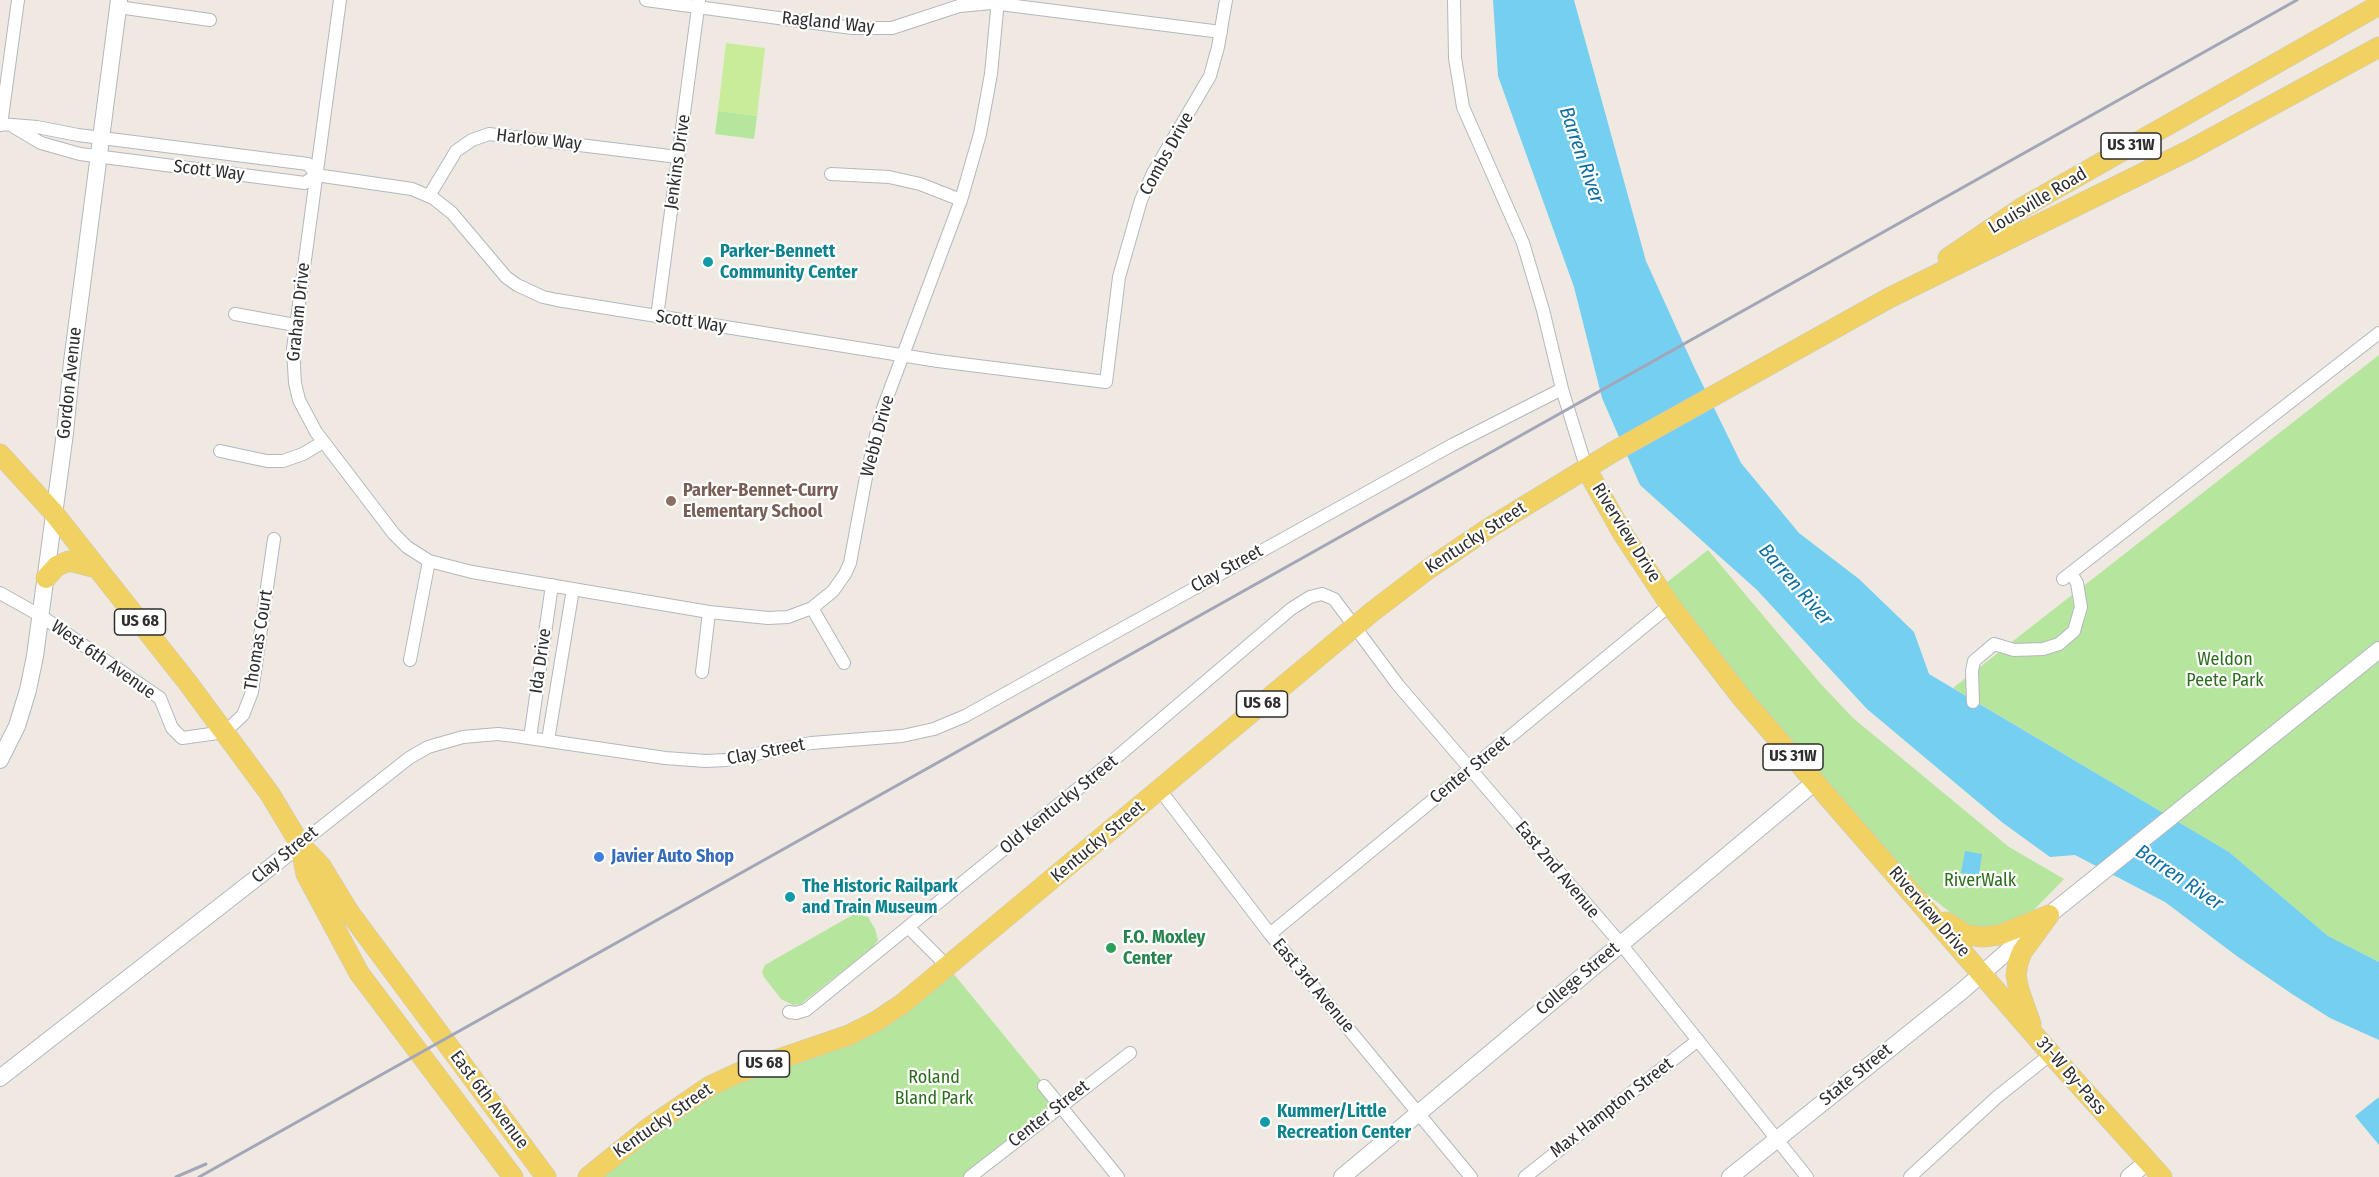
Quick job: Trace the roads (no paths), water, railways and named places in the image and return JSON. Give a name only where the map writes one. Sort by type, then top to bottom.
[{"type":"main road","name":"Louisville Road","points":[[1889,298],[2020,209],[2379,5]]},
{"type":"main road","name":"Louisville Road","points":[[1587,470],[1613,452],[1889,298],[2200,145],[2379,47]]},
{"type":"main road","name":"US 68","points":[[0,454],[53,512],[225,732],[270,794],[300,844]]},
{"type":"main road","name":"Riverview Drive","points":[[1587,470],[1623,534],[1670,605],[1742,698],[1922,903],[1981,974]]},
{"type":"main road","name":"Kentucky Street","points":[[588,1177],[650,1127],[704,1090],[738,1073],[858,1030],[902,1004],[1411,582],[1460,547],[1587,470]]},
{"type":"main road","points":[[46,579],[57,566],[69,561],[98,568]]},
{"type":"main road","name":"East 6th Avenue","points":[[300,844],[321,866],[349,912],[546,1177]]},
{"type":"main road","name":"East 6th Avenue","points":[[300,844],[306,874],[359,973],[513,1177]]},
{"type":"main road","points":[[1922,903],[1966,935],[1983,937],[1999,935],[2054,912]]},
{"type":"main road","points":[[2035,1035],[2016,975],[2022,952],[2054,912]]},
{"type":"main road","name":"31-W By-Pass","points":[[1981,974],[2162,1177]]},
{"type":"street","points":[[14,127],[0,125],[18,0]]},
{"type":"street","name":"Graham Drive","points":[[340,0],[295,325],[292,366],[295,384],[306,417],[394,534],[407,547],[429,561],[454,569],[552,585]]},
{"type":"street","name":"Ragland Way","points":[[646,0],[698,3],[852,28],[878,29],[906,24],[959,6],[998,2],[1221,32]]},
{"type":"street","name":"Combs Drive","points":[[1106,382],[1119,277],[1141,200],[1153,173],[1210,76],[1226,0]]},
{"type":"street","name":"Riverview Drive","points":[[1454,0],[1455,58],[1463,107],[1523,243],[1562,389],[1587,470]]},
{"type":"street","name":"Webb Drive","points":[[552,585],[710,612],[775,618],[795,615],[812,608],[833,591],[850,563],[873,445],[902,356],[961,200],[984,113],[994,54],[998,2]]},
{"type":"street","name":"Jenkins Drive","points":[[657,317],[698,3]]},
{"type":"street","points":[[118,4],[210,20]]},
{"type":"street","name":"Gordon Avenue","points":[[0,760],[23,708],[41,616],[118,4]]},
{"type":"street","name":"Scott Way","points":[[14,127],[37,127],[308,164],[316,175]]},
{"type":"street","name":"Scott Way","points":[[14,127],[49,146],[77,154],[305,183],[316,175],[400,187],[429,196],[452,213],[497,267],[517,285],[543,297],[902,356],[1106,382]]},
{"type":"street","name":"Harlow Way","points":[[429,196],[456,151],[472,140],[489,134],[678,157]]},
{"type":"street","points":[[215,172],[218,152]]},
{"type":"street","points":[[831,174],[889,177],[920,184],[961,200]]},
{"type":"street","points":[[236,314],[295,325]]},
{"type":"street","points":[[1973,702],[1974,661],[1994,644],[2014,650],[2043,649],[2059,644],[2074,631],[2081,607],[2078,583],[2067,576],[2379,333]]},
{"type":"street","name":"Clay Street","points":[[0,1078],[390,772],[428,747],[456,739],[498,734],[706,762],[811,743],[902,736],[934,729],[965,716],[1452,446],[1562,389]]},
{"type":"street","points":[[220,452],[275,461],[297,457],[323,442]]},
{"type":"street","name":"Thomas Court","points":[[225,732],[243,715],[252,692],[274,539]]},
{"type":"street","points":[[410,660],[429,561]]},
{"type":"street","name":"Ida Drive","points":[[530,738],[552,585]]},
{"type":"street","name":"Ida Drive","points":[[548,740],[573,589]]},
{"type":"street","points":[[0,593],[41,616]]},
{"type":"street","name":"East 2nd Avenue","points":[[1326,595],[1334,599],[1398,685],[1621,945],[1806,1177]]},
{"type":"street","name":"Old Kentucky Street","points":[[789,1012],[796,1013],[806,1010],[1189,698],[1291,609],[1310,597],[1326,595]]},
{"type":"street","name":"Center Street","points":[[1269,934],[1670,605]]},
{"type":"street","points":[[812,608],[844,663]]},
{"type":"street","points":[[702,672],[710,612]]},
{"type":"street","name":"West 6th Avenue","points":[[41,616],[160,698],[172,728],[182,738],[225,732]]},
{"type":"street","name":"State Street","points":[[1731,1177],[2054,912],[2379,651]]},
{"type":"street","name":"College Street","points":[[1342,1177],[1815,782]]},
{"type":"street","name":"East 3rd Avenue","points":[[1160,790],[1269,934],[1471,1177]]},
{"type":"street","points":[[909,927],[948,968]]},
{"type":"street","name":"Max Hampton Street","points":[[1525,1177],[1698,1040]]},
{"type":"street","name":"Center Street","points":[[970,1177],[1130,1053]]},
{"type":"street","points":[[1910,1177],[1997,1096],[2051,1054]]},
{"type":"street","points":[[1044,1086],[1118,1177]]},
{"type":"street","points":[[2129,1177],[2147,1162]]},
{"type":"water","name":"Barren River","points":[[1493,0],[1574,0],[1646,261],[1741,463],[1799,533],[1859,579],[1914,632],[1929,674],[2229,852],[2328,936],[2379,962],[2379,1040],[2330,1018],[2292,994],[2165,902],[2075,855],[2050,857],[2003,823],[1867,709],[1757,590],[1640,485],[1602,398],[1574,287],[1498,76]]},
{"type":"water","points":[[1965,851],[1982,854],[1979,875],[1961,873]]},
{"type":"water","points":[[2379,1097],[2379,1145],[2355,1116]]},
{"type":"railway","points":[[199,1177],[2297,0]]},
{"type":"railway","points":[[176,1177],[206,1164]]},
{"type":"place","name":"Parker-Bennett Community Center","points":[[708,262]]},
{"type":"place","name":"Parker-Bennet-Curry Elementary School","points":[[671,501]]},
{"type":"place","name":"Javier Auto Shop","points":[[599,857]]},
{"type":"place","name":"The Historic Railpark and Train Museum","points":[[790,897]]},
{"type":"place","name":"F.O. Moxley Center","points":[[1111,948]]},
{"type":"place","name":"Kummer/Little Recreation Center","points":[[1265,1122]]},
{"type":"park label","name":"Weldon Peete Park","points":[[2225,670]]},
{"type":"park label","name":"RiverWalk","points":[[1980,881]]},
{"type":"park label","name":"Roland Bland Park","points":[[934,1088]]}]
